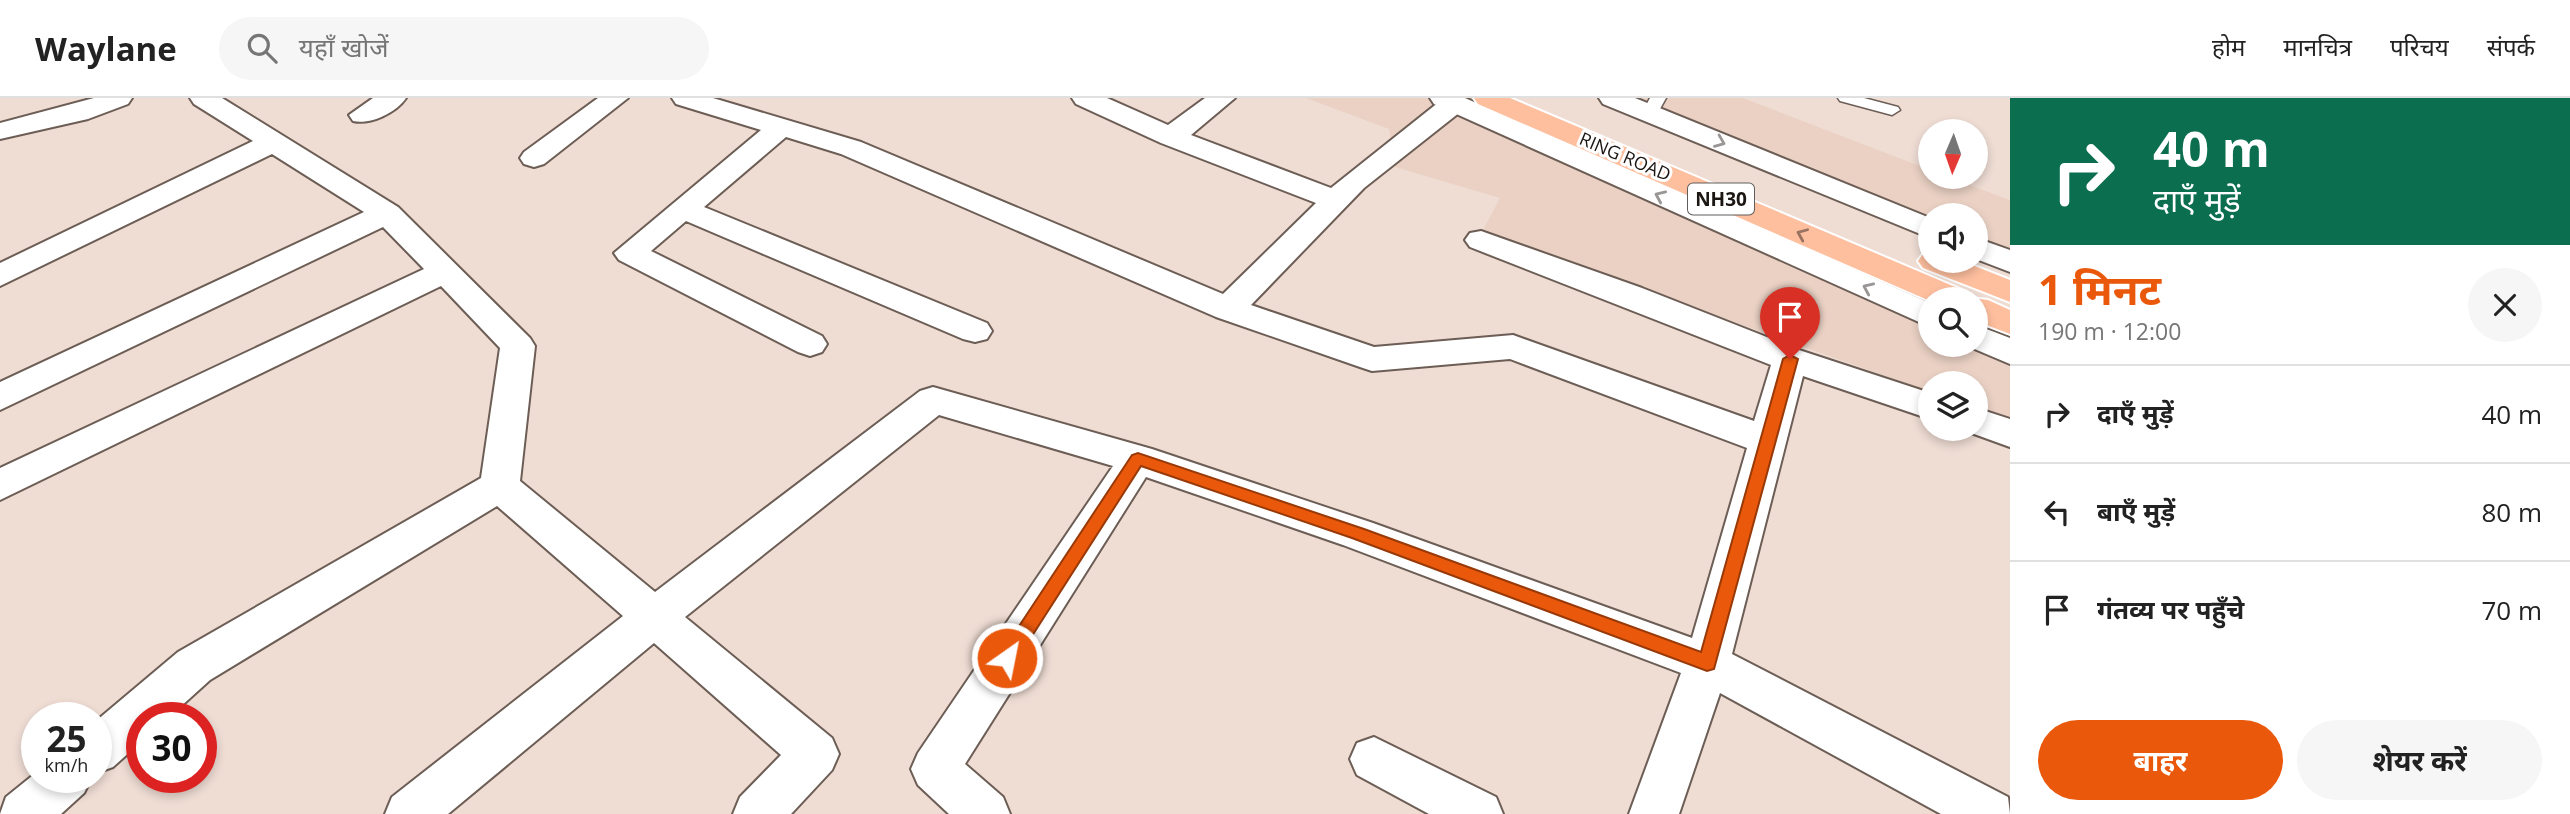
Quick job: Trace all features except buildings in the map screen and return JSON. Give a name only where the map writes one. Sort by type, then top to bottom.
[{"type":"highway","name":"RING ROAD","points":[[1487,98],[1927,287]]},
{"type":"highway","name":"RING ROAD","points":[[1543,98],[1918,254]]},
{"type":"highway","name":"RING ROAD","points":[[1964,273],[2010,292]]},
{"type":"highway","points":[[1988,313],[2010,323]]},
{"type":"street","points":[[1,132],[78,113],[119,98]]},
{"type":"street","points":[[204,98],[387,213],[517,346],[500,486]]},
{"type":"street","points":[[363,115],[393,98]]},
{"type":"street","points":[[534,158],[615,98]]},
{"type":"street","points":[[685,98],[851,148],[1228,309],[1372,359],[1513,347],[1768,441]]},
{"type":"street","points":[[1085,98],[1171,137],[1336,200]]},
{"type":"street","points":[[1171,137],[1222,98]]},
{"type":"street","points":[[1612,98],[1654,105],[1918,224]]},
{"type":"street","points":[[1228,309],[1354,182],[1449,101],[1918,311]]},
{"type":"street","points":[[781,127],[630,253],[810,344]]},
{"type":"street","points":[[0,276],[272,143]]},
{"type":"street","points":[[683,209],[975,331]]},
{"type":"street","points":[[0,397],[387,213]]},
{"type":"street","points":[[1481,240],[1630,295],[1790,359],[1918,402]]},
{"type":"street","points":[[1988,253],[2010,262]]},
{"type":"street","points":[[0,485],[446,271]]},
{"type":"street","points":[[1988,342],[2010,352]]},
{"type":"street","points":[[1654,814],[1707,663],[1790,359]]},
{"type":"street","points":[[410,814],[654,617],[933,400],[1138,459],[1358,534],[1707,663],[1990,814]]},
{"type":"street","points":[[1988,425],[2010,433]]},
{"type":"street","points":[[985,814],[935,769],[1138,459]]},
{"type":"street","points":[[500,486],[815,754],[758,814]]},
{"type":"street","points":[[112,737],[194,666],[500,486]]},
{"type":"street","points":[[1374,759],[1478,814]]},
{"type":"street","points":[[24,814],[48,793]]},
{"type":"lane","points":[[1846,98],[1892,110]]},
{"type":"shaded area","points":[[1306,98],[1427,98],[1918,319],[1918,357],[1988,357],[1988,349],[2010,359],[2010,422],[1988,414],[1988,371],[1918,371],[1918,388],[1482,232],[1500,198],[1395,167],[1389,129]]},
{"type":"shaded area","points":[[1629,98],[1743,98],[1918,165],[1918,189],[1980,189],[2010,200],[2010,253],[1988,244],[1988,203],[1918,203],[1918,215]]},
{"type":"route","points":[[1007,658],[1138,459],[1358,534],[1707,663],[1790,359]]}]
